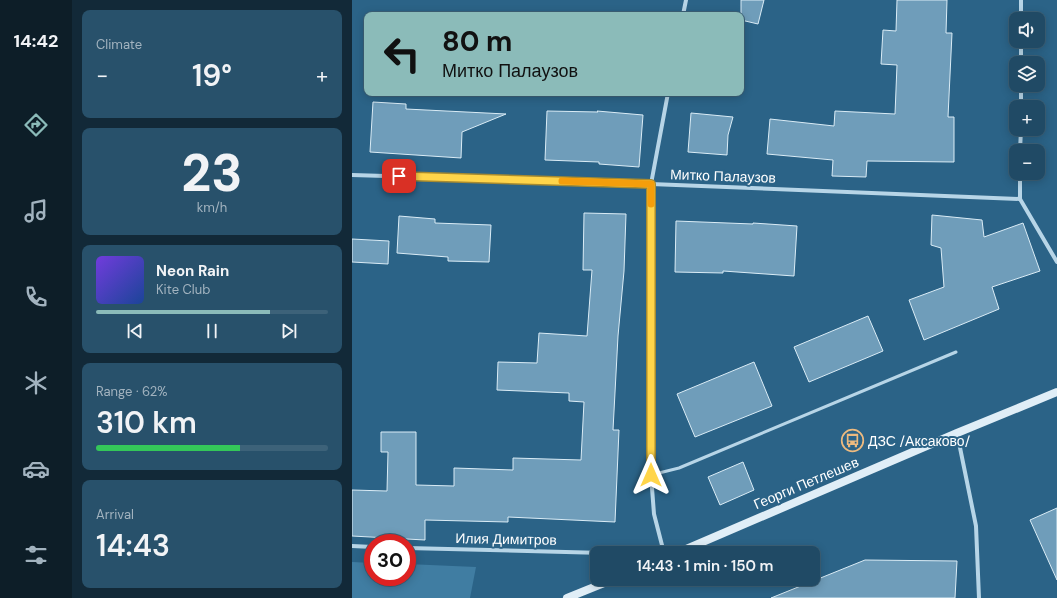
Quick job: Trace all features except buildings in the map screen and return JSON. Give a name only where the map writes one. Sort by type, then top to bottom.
[{"type":"main road","name":"Георги Петлешев","points":[[693,546],[957,432],[1057,392]]},
{"type":"main road","points":[[567,598],[597,586]]},
{"type":"street","points":[[684,12],[686,0]]},
{"type":"street","points":[[1021,0],[1021,12]]},
{"type":"street","points":[[662,546],[654,514],[651,475],[651,184],[667,96]]},
{"type":"street","name":"Митко Палаузов","points":[[352,175],[651,184],[1020,200]]},
{"type":"street","points":[[1020,180],[1020,200],[1056,259]]},
{"type":"street","points":[[957,432],[976,526],[979,598]]},
{"type":"street","points":[[352,546],[364,547]]},
{"type":"street","name":"Илия Димитров","points":[[416,548],[590,553]]},
{"type":"lane","points":[[651,475],[679,468],[956,352]]},
{"type":"shaded area","points":[[352,562],[364,563],[364,586],[416,586],[416,564],[476,567],[470,598],[352,598]]},
{"type":"slow traffic","points":[[562,181],[651,184],[651,204]]},
{"type":"place","name":"ДЗС /Аксаково/","points":[[852,441]]},
{"type":"route","points":[[399,176],[651,184],[651,475]]}]
